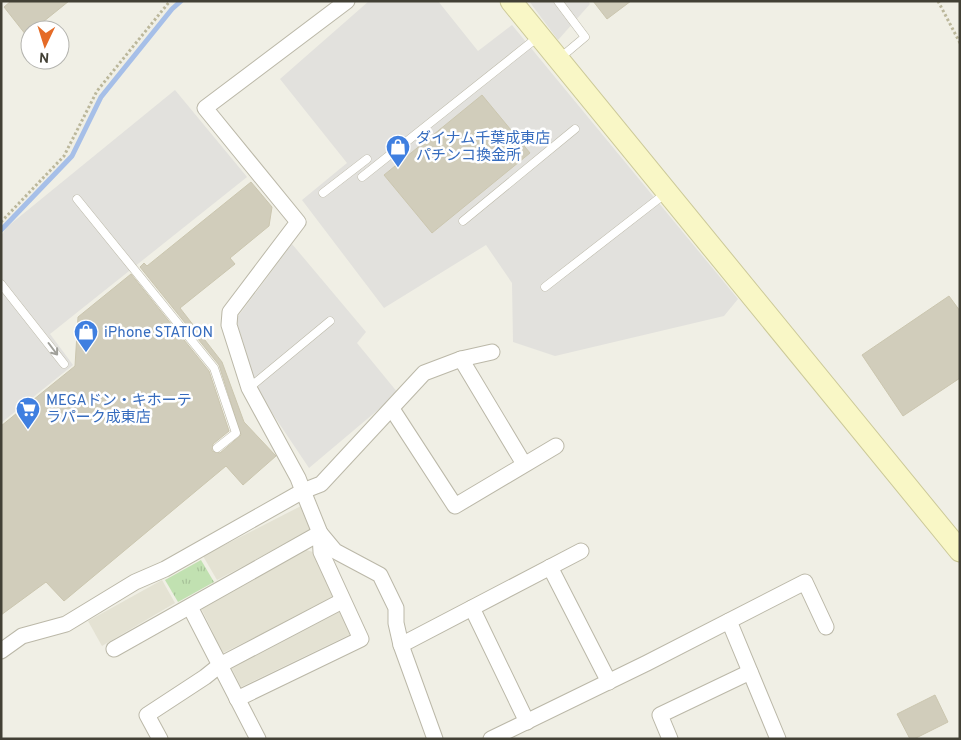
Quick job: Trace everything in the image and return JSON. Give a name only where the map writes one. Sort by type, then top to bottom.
[{"type":"street","points":[[236,699],[360,639],[321,552],[320,534],[298,478],[249,388],[229,325],[230,312],[298,222],[205,108],[347,1]]},
{"type":"street","points":[[511,1],[960,550]]},
{"type":"street","points":[[1,652],[22,636],[66,624],[135,582],[165,569],[303,491],[321,484],[424,373],[461,359],[492,352]]},
{"type":"street","points":[[461,359],[524,464]]},
{"type":"street","points":[[392,409],[455,506],[556,446]]},
{"type":"street","points":[[114,649],[320,534]]},
{"type":"street","points":[[320,534],[336,551],[380,575],[396,608],[396,623],[401,645],[435,739]]},
{"type":"street","points":[[401,645],[581,551]]},
{"type":"street","points":[[550,567],[608,682]]},
{"type":"street","points":[[491,739],[805,582],[826,627]]},
{"type":"street","points":[[160,739],[147,715],[205,678],[220,665],[342,601]]},
{"type":"street","points":[[190,607],[258,739]]},
{"type":"street","points":[[472,608],[526,722]]},
{"type":"street","points":[[729,621],[778,739]]},
{"type":"street","points":[[670,739],[660,715],[750,672]]},
{"type":"lane","points":[[558,1],[585,37],[559,59]]},
{"type":"lane","points":[[362,178],[539,35]]},
{"type":"lane","points":[[463,221],[576,129]]},
{"type":"lane","points":[[323,193],[367,159]]},
{"type":"lane","points":[[545,287],[667,192]]},
{"type":"lane","points":[[77,199],[214,368],[236,433],[217,448]]},
{"type":"lane","points":[[1,284],[64,364]]},
{"type":"lane","points":[[249,388],[330,320]]},
{"type":"path","points":[[1,222],[64,156],[97,91],[170,1]]},
{"type":"path","points":[[938,1],[960,43]]},
{"type":"shaded area","points":[[369,1],[438,1],[478,51],[512,25],[738,299],[724,316],[555,356],[513,342],[512,283],[486,245],[384,308],[302,200],[347,163],[280,79]]},
{"type":"shaded area","points":[[529,1],[588,1],[590,4],[558,40]]},
{"type":"shaded area","points":[[175,90],[247,177],[50,334],[73,365],[1,423],[1,236],[7,227]]},
{"type":"shaded area","points":[[292,244],[366,332],[357,343],[398,393],[309,468],[258,392],[236,319]]},
{"type":"shaded area","points":[[301,506],[312,530],[217,580],[203,556]]},
{"type":"shaded area","points":[[303,549],[313,552],[335,598],[223,653],[201,608]]},
{"type":"shaded area","points":[[162,580],[175,603],[102,646],[88,621]]},
{"type":"shaded area","points":[[339,611],[351,634],[241,687],[229,663]]},
{"type":"green space","points":[[201,560],[214,582],[178,602],[165,580]]},
{"type":"building","points":[[11,1],[69,1],[45,20],[20,20],[20,27],[4,7]]},
{"type":"building","points":[[593,1],[631,1],[607,19]]},
{"type":"building","points":[[482,95],[530,153],[432,233],[384,175]]},
{"type":"building","points":[[251,182],[272,207],[269,226],[230,258],[235,264],[180,308],[222,362],[244,422],[276,456],[243,485],[226,466],[64,601],[46,582],[1,615],[1,426],[75,366],[78,317],[131,274],[209,371],[229,431],[213,444],[212,451],[220,453],[241,435],[219,365],[140,267],[144,263],[147,266]]},
{"type":"building","points":[[949,296],[960,311],[960,378],[903,416],[862,355]]},
{"type":"building","points":[[935,695],[948,722],[914,739],[910,739],[897,714]]},
{"type":"waterway","points":[[1,230],[72,156],[101,97],[172,9],[181,1]]},
{"type":"place","name":"ダイナム千葉成東店 パチンコ換金所","points":[[398,168]]},
{"type":"place","name":"iPhone STATION","points":[[86,353]]},
{"type":"place","name":"MEGAドン・キホーテ ラパーク成東店","points":[[28,430]]}]
